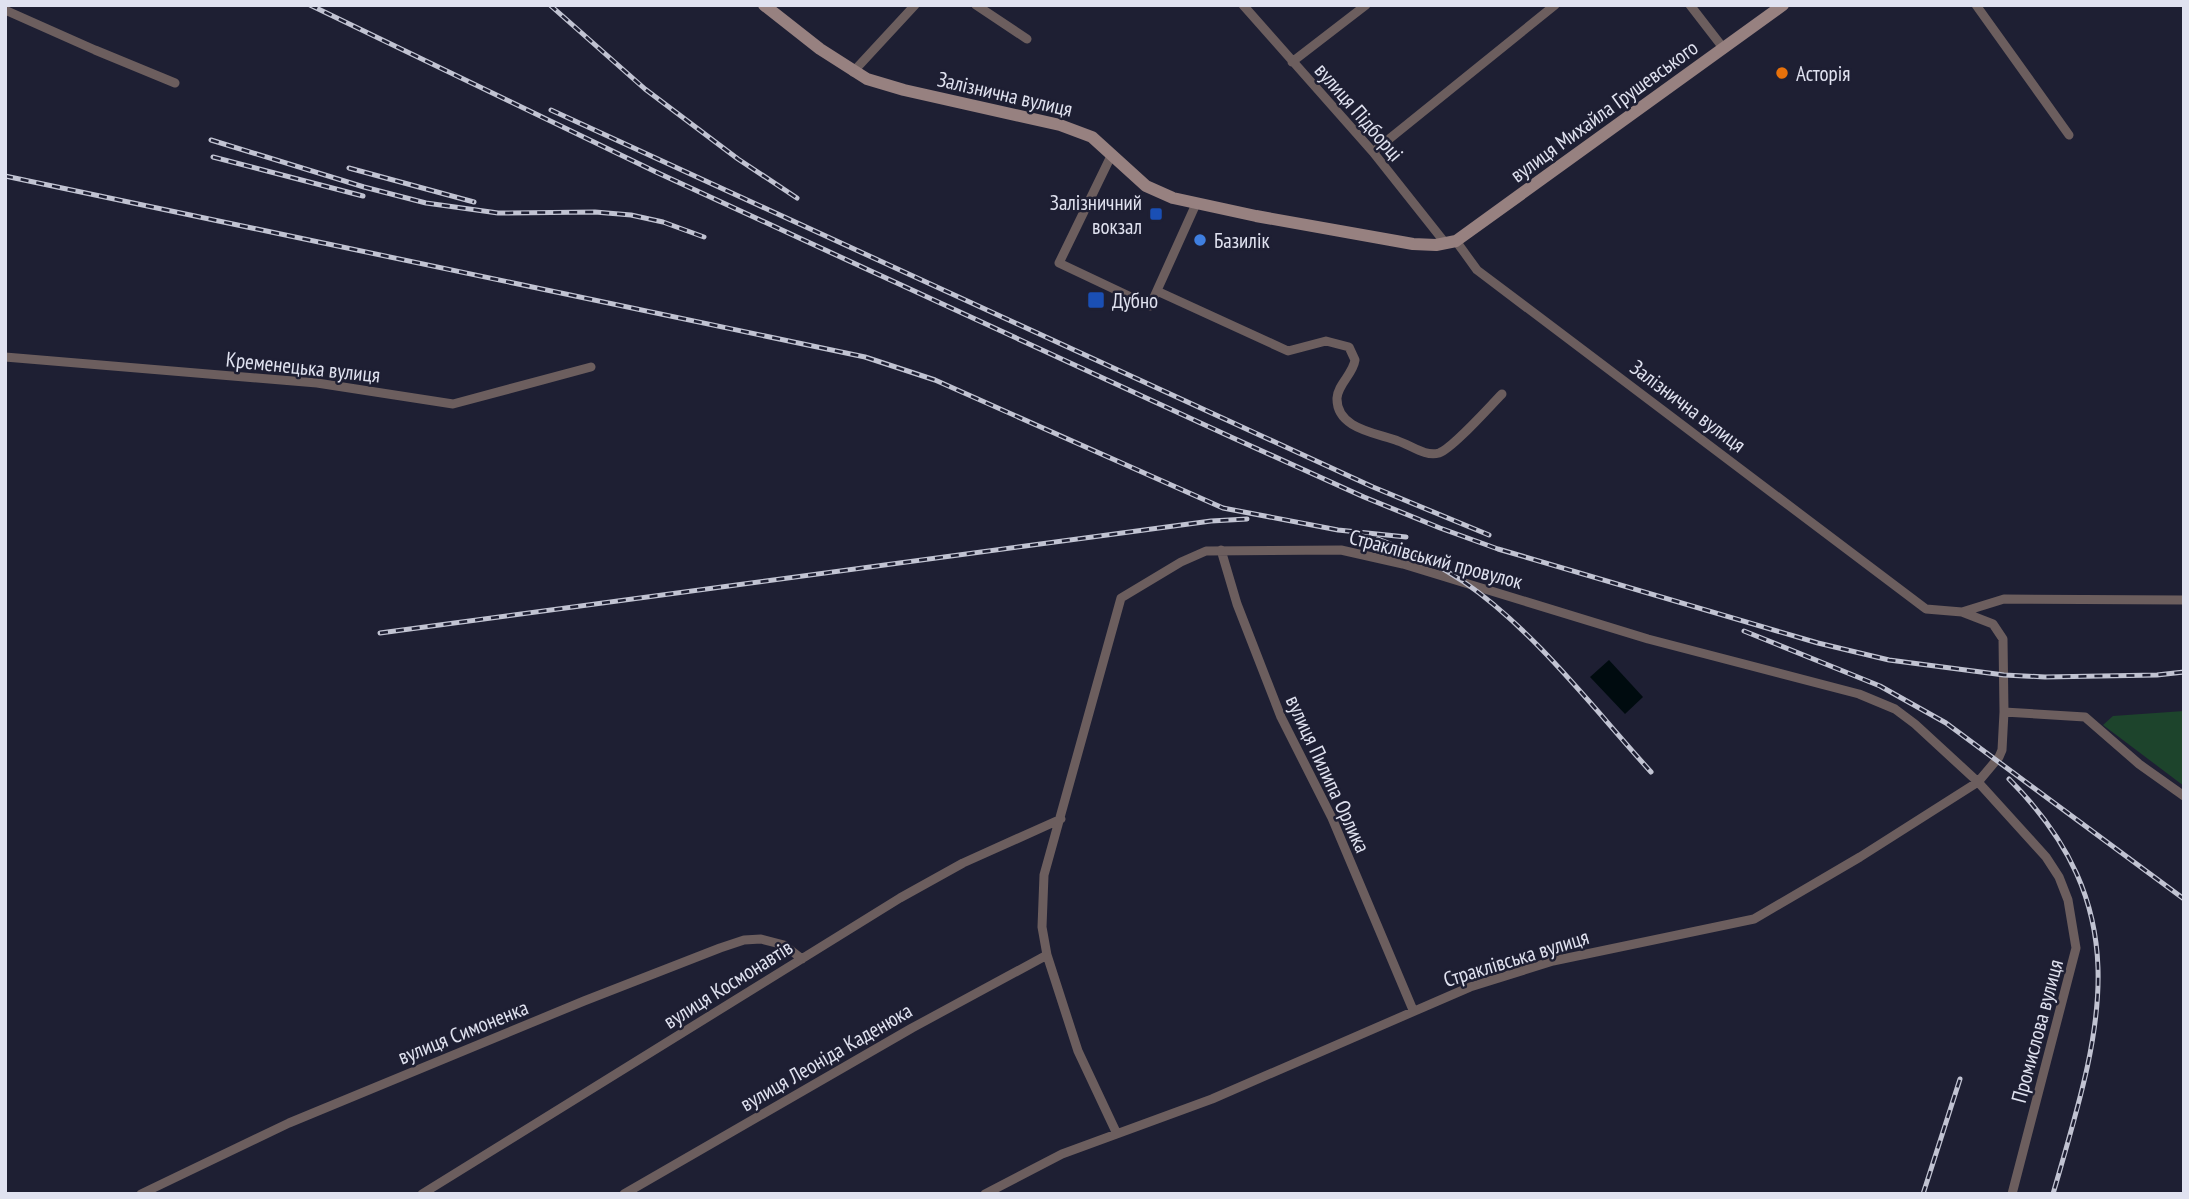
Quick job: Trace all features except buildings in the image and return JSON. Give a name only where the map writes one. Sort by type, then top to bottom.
[{"type":"main road","name":"Залізнична вулиця","points":[[764,5],[853,72],[867,79],[1060,125],[1092,137],[1152,190],[1196,204],[1401,242],[1425,245],[1451,242]]},
{"type":"main road","name":"вулиця Михайла Грушевського","points":[[1451,242],[1783,5]]},
{"type":"street","points":[[853,72],[915,5]]},
{"type":"street","points":[[976,5],[1027,39]]},
{"type":"street","name":"вулиця Підборці","points":[[1243,5],[1451,242]]},
{"type":"street","points":[[1292,62],[1366,5]]},
{"type":"street","points":[[1373,152],[1555,5]]},
{"type":"street","points":[[1690,5],[1724,49]]},
{"type":"street","points":[[1976,5],[2069,135]]},
{"type":"street","points":[[5,10],[175,83]]},
{"type":"street","points":[[1112,154],[1059,263],[1150,306],[1196,204]]},
{"type":"street","name":"Залізнична вулиця","points":[[1451,242],[1477,270],[1904,594],[1926,609],[1962,612]]},
{"type":"street","points":[[1157,291],[1288,351],[1326,341],[1349,347],[1355,360],[1352,373],[1337,397],[1338,407],[1343,415],[1362,430],[1398,440],[1427,453],[1434,454],[1446,449],[1502,394]]},
{"type":"street","name":"Кременецька вулиця","points":[[5,357],[317,383],[453,404],[591,367]]},
{"type":"street","name":"вулиця Пилипа Орлика","points":[[1221,550],[1237,604],[1281,717],[1332,818],[1413,1010]]},
{"type":"street","name":"Страклівський провулок","points":[[1117,1134],[1078,1051],[1047,955],[1042,927],[1044,875],[1121,598],[1181,562],[1206,551],[1341,550],[1428,571],[1648,639],[1833,686],[1874,700],[1904,715],[1978,782]]},
{"type":"street","points":[[1962,612],[2004,599],[2184,600]]},
{"type":"street","name":"Страклівська вулиця","points":[[985,1194],[1062,1154],[1212,1099],[1471,987],[1553,961],[1754,919],[1860,858],[1978,782],[2002,750],[2002,636],[1993,624],[1962,612]]},
{"type":"street","points":[[2004,712],[2085,717],[2139,764],[2184,796]]},
{"type":"street","name":"Промислова вулиця","points":[[1978,782],[2046,857],[2059,877],[2068,900],[2076,948],[2012,1194]]},
{"type":"street","name":"вулиця Космонавтів","points":[[422,1194],[900,898],[962,863],[1061,819]]},
{"type":"street","name":"вулиця Симоненка","points":[[141,1194],[153,1191],[301,1118],[720,948],[744,940],[761,939],[784,945],[802,959]]},
{"type":"street","name":"вулиця Леоніда Каденюка","points":[[624,1194],[912,1028],[1047,955]]},
{"type":"green space","points":[[2184,711],[2184,786],[2103,725],[2113,716]]},
{"type":"shaded area","points":[[1609,660],[1643,697],[1625,714],[1590,677]]},
{"type":"railway","points":[[310,5],[656,172],[1231,437],[1364,497],[1498,549],[1818,643],[1889,660],[2004,675],[2045,677],[2184,672]]},
{"type":"railway","points":[[550,5],[645,89],[738,159],[797,198]]},
{"type":"railway","points":[[551,110],[1373,487],[1489,535]]},
{"type":"railway","points":[[211,140],[426,203],[498,213],[595,212],[631,215],[663,222],[704,237]]},
{"type":"railway","points":[[213,157],[363,196]]},
{"type":"railway","points":[[349,168],[474,202]]},
{"type":"railway","points":[[5,176],[865,357],[935,380],[1223,508],[1338,530],[1406,537]]},
{"type":"railway","points":[[380,633],[1211,521],[1247,519]]},
{"type":"railway","points":[[1378,539],[1443,569],[1490,601],[1562,671],[1651,772]]},
{"type":"railway","points":[[1744,631],[1880,686],[1946,723],[2184,899]]},
{"type":"railway","points":[[2009,779],[2051,829],[2078,878],[2093,927],[2098,977],[2094,1028],[2084,1080],[2053,1194]]},
{"type":"railway","points":[[1923,1194],[1960,1079]]},
{"type":"place","name":"Асторія","points":[[1782,73]]},
{"type":"place","name":"Залізничний вокзал","points":[[1156,214]]},
{"type":"place","name":"Базилік","points":[[1200,240]]},
{"type":"place","name":"Дубно","points":[[1096,300]]}]
